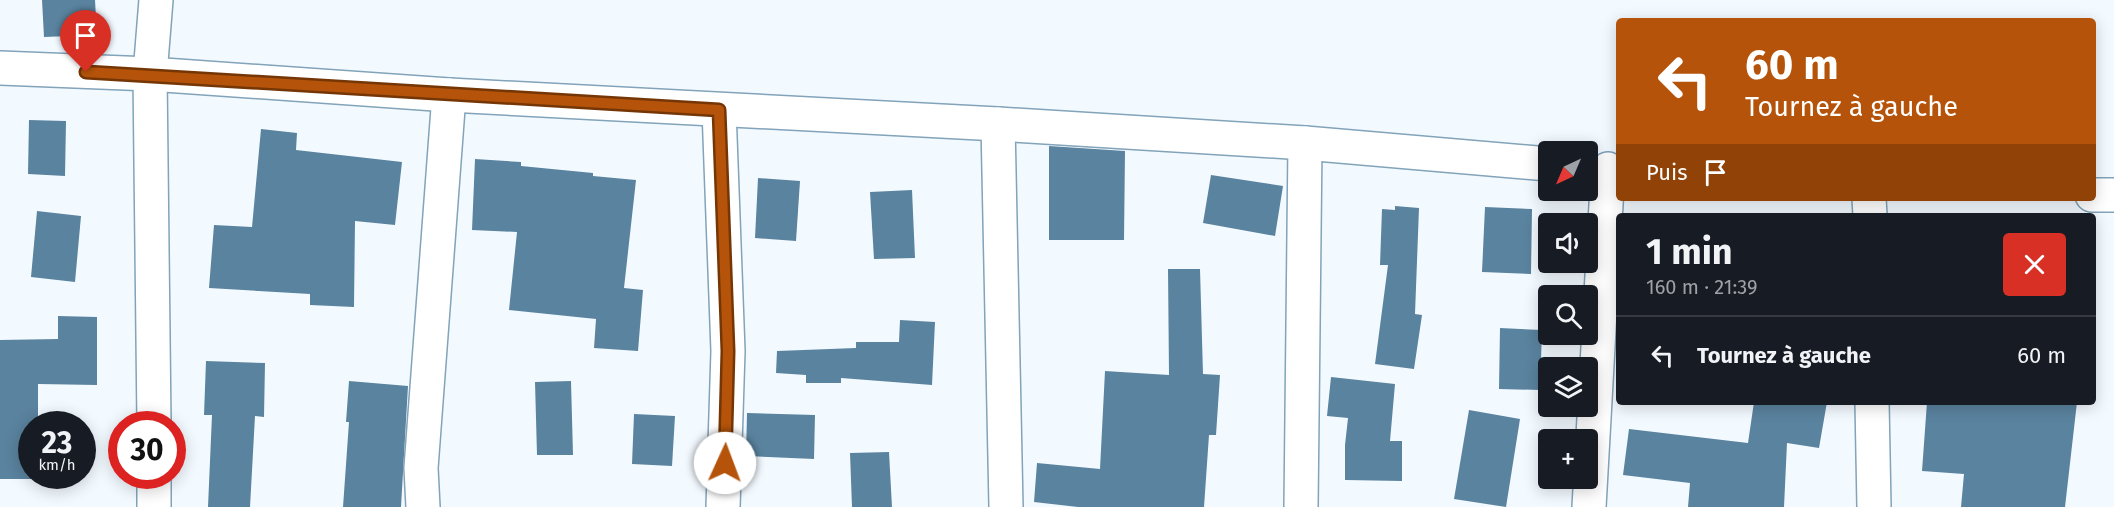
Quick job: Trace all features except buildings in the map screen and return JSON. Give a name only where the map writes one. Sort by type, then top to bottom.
[{"type":"street","points":[[154,411],[150,74],[156,0]]},
{"type":"street","points":[[0,68],[150,74],[449,95],[1305,142],[1538,163]]},
{"type":"street","points":[[423,507],[421,468],[449,95]]},
{"type":"street","points":[[719,110],[728,351],[723,507]]},
{"type":"street","points":[[998,124],[1006,507]]},
{"type":"street","points":[[1301,507],[1305,142]]},
{"type":"street","points":[[1589,507],[1604,169]]},
{"type":"street","points":[[2096,195],[2114,195]]},
{"type":"street","points":[[1872,405],[1874,507]]},
{"type":"street","points":[[154,489],[154,507]]},
{"type":"route","points":[[86,72],[150,74],[449,95],[719,110],[728,351],[725,463]]}]
